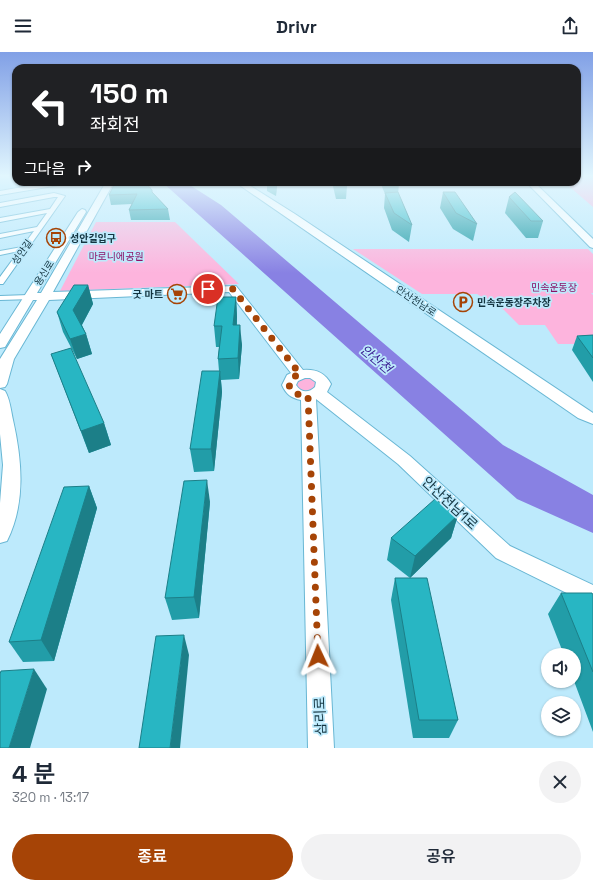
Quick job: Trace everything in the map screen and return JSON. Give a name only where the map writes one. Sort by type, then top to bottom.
[{"type":"street","name":"용신로","points":[[0,344],[84,208]]},
{"type":"street","name":"용신로","points":[[0,384],[7,359],[95,208]]},
{"type":"street","name":"안산천남로","points":[[280,208],[583,414],[593,419]]},
{"type":"street","points":[[556,208],[593,245]]},
{"type":"street","points":[[0,220],[53,210]]},
{"type":"street","name":"성안길","points":[[0,282],[53,210]]},
{"type":"street","points":[[0,236],[39,228]]},
{"type":"street","points":[[0,253],[25,248]]},
{"type":"street","points":[[0,298],[232,288],[300,374]]},
{"type":"street","points":[[300,374],[311,374],[320,378],[324,384],[324,388],[314,394],[296,394],[290,388],[289,382],[292,378],[300,374]]},
{"type":"street","points":[[0,394],[10,438],[13,475],[5,523],[0,535]]},
{"type":"street","name":"안산천남1로","points":[[314,394],[404,460],[503,552],[593,596]]},
{"type":"street","name":"삼리로","points":[[314,394],[321,748]]},
{"type":"green space","name":"마로니에공원","points":[[96,222],[175,222],[239,284],[60,291]]},
{"type":"green space","name":"민속운동장","points":[[353,249],[588,249],[593,254],[593,293],[591,293],[593,295],[593,344],[558,344],[545,325],[519,325],[504,310],[477,294],[422,294]]},
{"type":"green space","points":[[303,378],[313,379],[317,382],[316,389],[305,391],[295,385],[297,381]]},
{"type":"water","name":"안산천","points":[[192,208],[225,208],[503,445],[593,495],[593,533],[517,499]]},
{"type":"building","points":[[130,208],[168,209],[129,210]]},
{"type":"building","points":[[392,208],[405,208],[412,225],[394,213]]},
{"type":"building","points":[[453,208],[466,208],[477,224],[456,213]]},
{"type":"building","points":[[520,208],[531,208],[543,221],[531,221]]},
{"type":"building","points":[[74,285],[88,285],[73,310],[86,334],[70,339],[57,312]]},
{"type":"building","points":[[218,297],[236,297],[233,325],[240,325],[238,358],[218,359],[222,326],[214,326]]},
{"type":"building","points":[[593,335],[593,358],[577,336]]},
{"type":"building","points":[[71,348],[104,423],[81,431],[51,354]]},
{"type":"building","points":[[202,371],[220,371],[211,449],[190,449]]},
{"type":"building","points":[[207,480],[194,597],[165,598],[184,481]]},
{"type":"building","points":[[89,486],[41,640],[9,642],[64,487]]},
{"type":"building","points":[[435,499],[458,515],[415,556],[391,538]]},
{"type":"building","points":[[395,578],[427,578],[458,720],[419,720]]},
{"type":"building","points":[[561,593],[592,593],[593,595],[593,672]]},
{"type":"building","points":[[184,635],[170,748],[139,748],[156,636]]},
{"type":"building","points":[[34,669],[9,748],[0,748],[1,671]]},
{"type":"place","name":"성안길입구","points":[[56,238]]},
{"type":"place","name":"굿 마트","points":[[177,294]]},
{"type":"place","name":"민속운동장주차장","points":[[463,302]]},
{"type":"route","points":[[208,289],[232,288],[300,374],[292,378],[289,382],[292,391],[302,396],[308,396],[318,656]]}]
